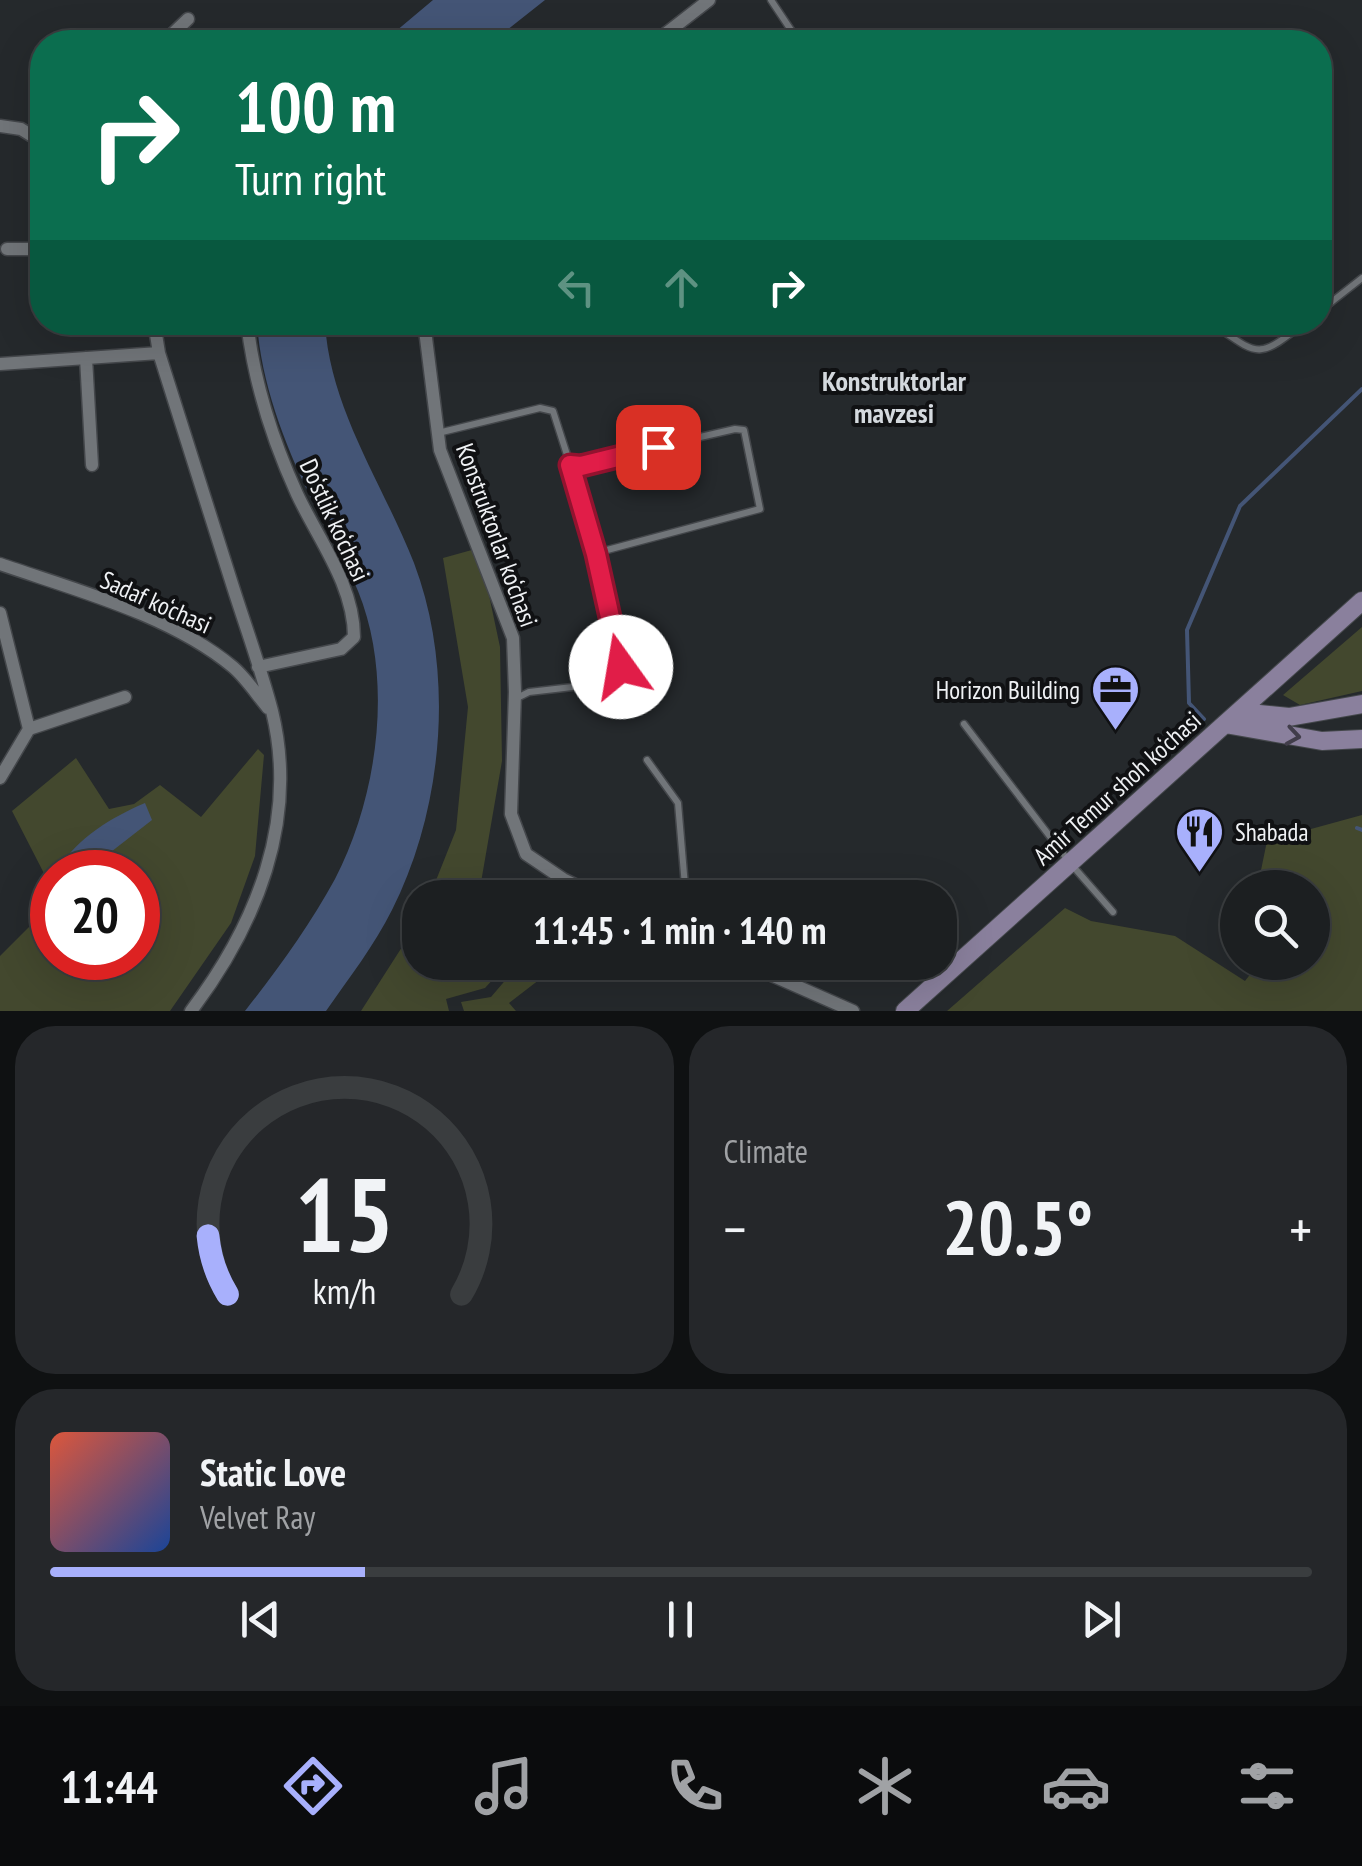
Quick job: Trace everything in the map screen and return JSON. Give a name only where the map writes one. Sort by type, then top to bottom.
[{"type":"main road","name":"Amir Temur shoh ko‘chasi","points":[[904,1011],[1362,601]]},
{"type":"main road","points":[[1233,718],[1290,717],[1362,704]]},
{"type":"main road","points":[[1233,718],[1322,740],[1362,739]]},
{"type":"street","points":[[670,30],[709,0]]},
{"type":"street","points":[[177,30],[188,19]]},
{"type":"street","points":[[0,126],[21,128],[30,134]]},
{"type":"street","points":[[7,249],[30,248]]},
{"type":"street","points":[[156,335],[272,714],[279,778],[270,858],[263,884],[233,950],[191,1011]]},
{"type":"street","name":"Do‘stlik ko‘chasi","points":[[250,335],[265,413],[276,444],[317,535],[340,574],[354,622],[354,637],[341,648],[258,667]]},
{"type":"street","name":"Konstruktorlar ko‘chasi","points":[[425,335],[440,450],[513,638],[511,814],[526,854],[563,880]]},
{"type":"street","points":[[0,364],[159,353]]},
{"type":"street","points":[[86,358],[92,465]]},
{"type":"street","name":"Sadaf ko‘chasi","points":[[0,564],[116,605],[194,640],[235,668],[272,714]]},
{"type":"street","points":[[0,613],[29,729]]},
{"type":"street","points":[[0,778],[29,729],[125,697]]},
{"type":"street","points":[[783,980],[853,1011]]},
{"type":"lane","points":[[771,0],[792,30]]},
{"type":"lane","points":[[1332,302],[1362,278]]},
{"type":"lane","points":[[1229,335],[1250,350],[1274,348],[1290,335]]},
{"type":"lane","points":[[436,433],[540,408],[553,411],[570,465],[596,554],[623,674],[616,682],[528,692],[515,700]]},
{"type":"lane","points":[[570,465],[581,466],[735,429],[744,430],[748,440],[760,509],[596,554]]},
{"type":"lane","points":[[964,724],[1070,864],[1113,912]]},
{"type":"lane","points":[[647,760],[678,804],[684,880]]},
{"type":"green space","points":[[479,548],[500,647],[502,761],[481,880],[436,880],[456,830],[468,707],[443,558]]},
{"type":"green space","points":[[1362,627],[1362,691],[1300,705],[1283,695]]},
{"type":"green space","points":[[258,749],[264,755],[255,856],[231,923],[170,1011],[0,1011],[0,956],[30,926],[30,980],[160,980],[160,850],[32,850],[12,811],[76,758],[109,809],[134,804],[160,785],[201,817]]},
{"type":"green space","points":[[1362,815],[1362,1011],[947,1011],[1065,908],[1091,921],[1175,936],[1220,965],[1220,980],[1330,980],[1330,870],[1261,870],[1267,841]]},
{"type":"green space","points":[[402,947],[402,980],[492,980],[485,988],[446,999],[449,1011],[361,1011]]},
{"type":"green space","points":[[506,980],[539,980],[509,1003],[516,1011],[464,1011],[461,1002],[491,997]]},
{"type":"water","points":[[433,0],[545,0],[507,30],[397,30]]},
{"type":"water","points":[[258,335],[326,335],[347,416],[414,563],[435,648],[438,738],[423,828],[392,910],[326,1011],[245,1011],[315,913],[350,846],[371,775],[378,699],[376,661],[358,591],[291,455],[263,367]]},
{"type":"water","points":[[145,803],[152,820],[113,850],[74,850],[96,830]]},
{"type":"waterway","points":[[1204,719],[1189,703],[1187,630],[1240,506],[1362,389]]},
{"type":"waterway","points":[[1357,828],[1362,830]]},
{"type":"place","name":"Horizon Building","points":[[1115,732]]},
{"type":"place","name":"Shabada","points":[[1200,874]]},
{"type":"district","name":"Konstruktorlar mavzesi","points":[[894,397]]},
{"type":"route","points":[[621,667],[596,554],[570,465],[581,466],[658,447]]}]
